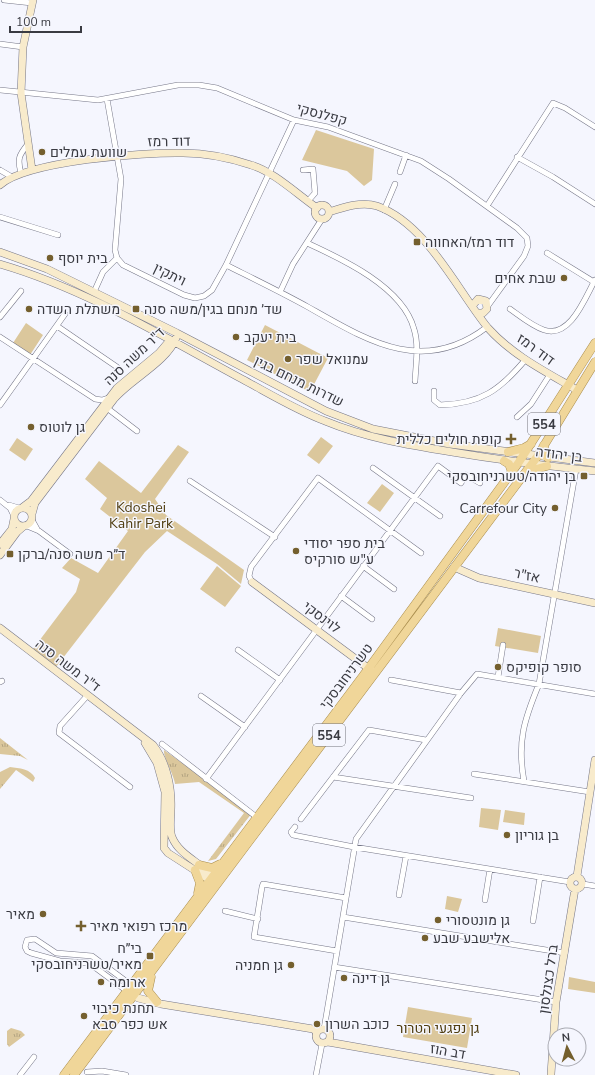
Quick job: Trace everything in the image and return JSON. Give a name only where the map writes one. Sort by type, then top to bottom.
[{"type":"main road","name":"טשרניחובסקי","points":[[74,1075],[85,1071],[133,990],[195,900],[520,462],[595,343]]},
{"type":"main road","name":"טשרניחובסקי","points":[[64,1075],[133,990],[155,968],[376,674],[537,456],[595,362]]},
{"type":"main road","points":[[508,452],[524,448],[533,442]]},
{"type":"main road","points":[[524,474],[548,462],[544,445]]},
{"type":"main road","points":[[504,461],[509,464],[512,472]]},
{"type":"main road","points":[[195,900],[200,886],[197,867],[212,868],[224,861]]},
{"type":"main road","points":[[155,968],[148,989],[151,996],[159,1003]]},
{"type":"street","points":[[4,0],[32,2],[23,47],[21,93],[32,170]]},
{"type":"street","points":[[0,44],[23,47]]},
{"type":"street","name":"קפלנסקי","points":[[0,90],[76,99],[107,99],[178,85],[198,85],[217,88],[236,94],[294,120],[328,127],[406,155],[433,168],[518,228],[527,238],[528,246],[524,256],[496,294],[481,306]]},
{"type":"street","points":[[94,292],[103,272],[117,258],[115,250],[121,179],[107,99]]},
{"type":"street","points":[[487,206],[553,103],[565,108],[595,127]]},
{"type":"street","name":"ויתקין","points":[[117,258],[123,265],[184,295],[195,298],[204,296],[212,290],[226,265],[270,174],[294,120]]},
{"type":"street","points":[[21,173],[18,156],[28,144]]},
{"type":"street","name":"דוד רמז","points":[[0,185],[21,173],[67,163],[157,153],[196,154],[253,165],[270,174],[317,208],[325,206],[330,212]]},
{"type":"street","points":[[400,172],[406,155]]},
{"type":"street","points":[[517,157],[553,177],[595,204]]},
{"type":"street","points":[[303,170],[313,169],[315,194],[308,202]]},
{"type":"street","points":[[0,170],[12,177]]},
{"type":"street","points":[[384,210],[395,184]]},
{"type":"street","points":[[226,265],[280,292],[353,332],[378,344],[404,351],[417,352],[434,350],[458,344],[474,338],[486,325],[481,306],[464,293],[424,240],[397,216],[377,206],[360,204],[330,212],[326,218],[322,219],[293,264],[280,292]]},
{"type":"street","points":[[317,208],[316,214],[322,219]]},
{"type":"street","points":[[0,217],[58,235]]},
{"type":"street","points":[[307,242],[354,266],[379,284],[396,300],[409,317],[414,327],[417,352],[415,381]]},
{"type":"street","name":"שדרות מנחם בגין","points":[[0,252],[48,269],[177,333],[326,411],[373,430],[409,437],[537,456]]},
{"type":"street","points":[[510,309],[544,330],[552,332],[561,330],[567,326],[574,316],[594,281],[546,253]]},
{"type":"street","name":"שדרות מנחם בגין","points":[[0,264],[52,282],[155,331],[190,352],[325,421],[370,437],[504,461],[520,462]]},
{"type":"street","points":[[0,317],[21,291]]},
{"type":"street","points":[[0,404],[34,359],[65,314]]},
{"type":"street","name":"דוד רמז","points":[[486,325],[526,359],[549,376],[577,390]]},
{"type":"street","points":[[57,326],[118,367]]},
{"type":"street","points":[[155,331],[162,343],[162,354],[176,349],[190,352]]},
{"type":"street","name":"ד\"ר משה סנה","points":[[32,517],[35,504],[107,408],[127,385],[162,354],[177,333]]},
{"type":"street","points":[[0,337],[95,399],[102,400],[108,398]]},
{"type":"street","name":"ד\"ר משה סנה","points":[[21,508],[31,501],[108,398],[124,381],[162,354]]},
{"type":"street","points":[[434,391],[434,400],[440,405],[471,402],[492,392],[508,380],[526,359]]},
{"type":"street","points":[[517,417],[531,404],[549,376]]},
{"type":"street","points":[[95,399],[98,405],[98,411]]},
{"type":"street","points":[[107,408],[137,431]]},
{"type":"street","name":"בן יהודה","points":[[537,456],[548,462],[576,469],[595,471]]},
{"type":"street","name":"בן יהודה","points":[[520,462],[531,464],[548,462],[595,463]]},
{"type":"street","points":[[206,779],[389,530],[438,466],[461,483],[466,475],[480,483]]},
{"type":"street","points":[[372,468],[440,516]]},
{"type":"street","points":[[524,781],[520,760],[520,746],[528,712],[539,684],[576,469]]},
{"type":"street","points":[[252,582],[249,576],[251,567],[318,478],[421,553]]},
{"type":"street","points":[[190,481],[275,537]]},
{"type":"street","points":[[1,501],[21,508],[29,509],[39,531]]},
{"type":"street","points":[[1,501],[10,508],[17,524],[39,531],[70,554]]},
{"type":"street","points":[[0,544],[12,528],[14,518],[21,508]]},
{"type":"street","points":[[0,555],[17,532],[26,526],[32,517]]},
{"type":"street","points":[[363,566],[394,588]]},
{"type":"street","name":"אז\"ר","points":[[454,567],[479,578],[595,603]]},
{"type":"street","name":"לוינסקי","points":[[252,582],[376,674]]},
{"type":"street","points":[[341,596],[372,619]]},
{"type":"street","name":"ד\"ר משה סנה","points":[[0,628],[87,696],[149,741],[160,756],[166,770],[171,799],[171,835],[180,850],[197,867],[218,884]]},
{"type":"street","points":[[498,678],[503,645]]},
{"type":"street","points":[[238,650],[280,680]]},
{"type":"street","points":[[325,1043],[316,1039],[321,1030],[337,951],[356,839],[461,693],[477,674],[595,694]]},
{"type":"street","points":[[392,680],[461,693]]},
{"type":"street","points":[[87,696],[60,726],[59,733],[130,787]]},
{"type":"street","points":[[201,696],[245,727]]},
{"type":"street","name":"ד\"ר משה סנה","points":[[122,721],[150,749],[159,768],[165,799],[164,848],[168,853],[197,867]]},
{"type":"street","points":[[301,819],[369,730],[426,740]]},
{"type":"street","points":[[162,744],[264,822]]},
{"type":"street","points":[[570,882],[577,876],[593,781],[595,760]]},
{"type":"street","points":[[474,774],[590,792]]},
{"type":"street","points":[[334,777],[471,798]]},
{"type":"street","points":[[295,828],[291,832],[294,835],[354,847],[570,882]]},
{"type":"street","points":[[399,894],[406,856]]},
{"type":"street","points":[[486,900],[490,869]]},
{"type":"street","points":[[577,876],[582,880],[583,884]]},
{"type":"street","points":[[533,921],[540,877]]},
{"type":"street","points":[[570,882],[571,886],[575,889],[579,888],[583,884]]},
{"type":"street","points":[[337,951],[254,937],[263,884],[346,898]]},
{"type":"street","points":[[583,884],[595,886]]},
{"type":"street","name":"ברל כצנלסון","points":[[550,1074],[556,1002],[575,889]]},
{"type":"street","points":[[225,911],[258,919]]},
{"type":"street","points":[[343,917],[565,953]]},
{"type":"street","points":[[133,990],[92,956],[56,953],[35,939],[30,939],[25,943],[26,951],[31,953],[60,961],[89,963],[133,990],[159,1003],[321,1030],[331,1035],[325,1043],[316,1075]]},
{"type":"street","points":[[334,966],[556,1002]]},
{"type":"street","name":"דב הוז","points":[[325,1043],[516,1075]]},
{"type":"street","points":[[20,1075],[34,1057]]},
{"type":"street","points":[[85,1071],[102,1071],[126,1075]]},
{"type":"green space","points":[[316,130],[374,149],[372,180],[364,186],[347,171],[302,160]]},
{"type":"green space","points":[[26,323],[43,335],[30,355],[13,343]]},
{"type":"green space","name":"עמנואל שפר","points":[[265,325],[328,358],[310,392],[247,360]]},
{"type":"green space","points":[[321,437],[333,446],[319,464],[307,455]]},
{"type":"green space","points":[[17,438],[33,449],[25,461],[9,450]]},
{"type":"green space","name":"Kdoshei Kahir Park","points":[[178,445],[189,452],[155,499],[166,515],[244,570],[241,584],[217,564],[167,531],[145,552],[56,667],[33,649],[76,592],[80,579],[62,568],[71,558],[98,573],[128,531],[100,509],[107,498],[85,479],[99,461],[141,493]]},
{"type":"green space","points":[[382,484],[394,493],[380,512],[367,503]]},
{"type":"green space","points":[[217,566],[241,586],[225,607],[200,589]]},
{"type":"green space","points":[[498,628],[541,636],[538,653],[495,646]]},
{"type":"green space","points":[[0,738],[28,760],[20,756],[0,754]]},
{"type":"green space","points":[[164,750],[252,813],[216,859],[208,861],[244,813],[199,782],[175,784],[165,757]]},
{"type":"green space","points":[[10,767],[31,773],[35,778],[33,782],[16,770],[0,789],[0,772]]},
{"type":"green space","points":[[481,808],[501,810],[498,830],[479,827]]},
{"type":"green space","points":[[505,810],[525,813],[524,825],[503,822]]},
{"type":"green space","points":[[447,896],[462,899],[458,912],[445,909]]},
{"type":"green space","points":[[569,977],[595,982],[595,993],[568,989]]},
{"type":"green space","name":"גן נפגעי הטרור","points":[[408,1007],[472,1018],[467,1048],[403,1037]]},
{"type":"green space","points":[[11,1028],[21,1031],[25,1035],[9,1047],[7,1044],[7,1031]]},
{"type":"place","name":"שוועת עמלים","points":[[42,152]]},
{"type":"place","name":"דוד רמז/האחווה","points":[[417,242]]},
{"type":"place","name":"בית יוסף","points":[[50,258]]},
{"type":"place","name":"שבת אחים","points":[[564,278]]},
{"type":"place","name":"משתלת השדה","points":[[29,309]]},
{"type":"place","name":"שד׳ מנחם בגין/משה סנה","points":[[136,309]]},
{"type":"place","name":"בית יעקב","points":[[236,337]]},
{"type":"place","name":"עמנואל שפר","points":[[288,359]]},
{"type":"place","name":"גן לוטוס","points":[[31,427]]},
{"type":"place","name":"קופת חולים כללית","points":[[511,439]]},
{"type":"place","name":"בן יהודה/טשרניחובסקי","points":[[584,476]]},
{"type":"place","name":"Carrefour City","points":[[555,508]]},
{"type":"place","name":"בית ספר יסודי ע\"ש סורקיס","points":[[296,551]]},
{"type":"place","name":"ד״ר משה סנה/ברקן","points":[[10,554]]},
{"type":"place","name":"סופר קופיקס","points":[[498,667]]},
{"type":"place","name":"בן גוריון","points":[[507,835]]},
{"type":"place","name":"מאיר","points":[[43,914]]},
{"type":"place","name":"גן מונטסורי","points":[[438,920]]},
{"type":"place","name":"מרכז רפואי מאיר","points":[[81,926]]},
{"type":"place","name":"אלישבע שבע","points":[[425,938]]},
{"type":"place","name":"בי״ח מאיר/טשרניחובסקי","points":[[150,956]]},
{"type":"place","name":"גן חמניה","points":[[291,965]]},
{"type":"place","name":"גן דינה","points":[[344,978]]},
{"type":"place","name":"ארומה","points":[[101,982]]},
{"type":"place","name":"תחנת כיבוי אש כפר סבא","points":[[84,1016]]},
{"type":"place","name":"כוכב השרון","points":[[317,1024]]}]
